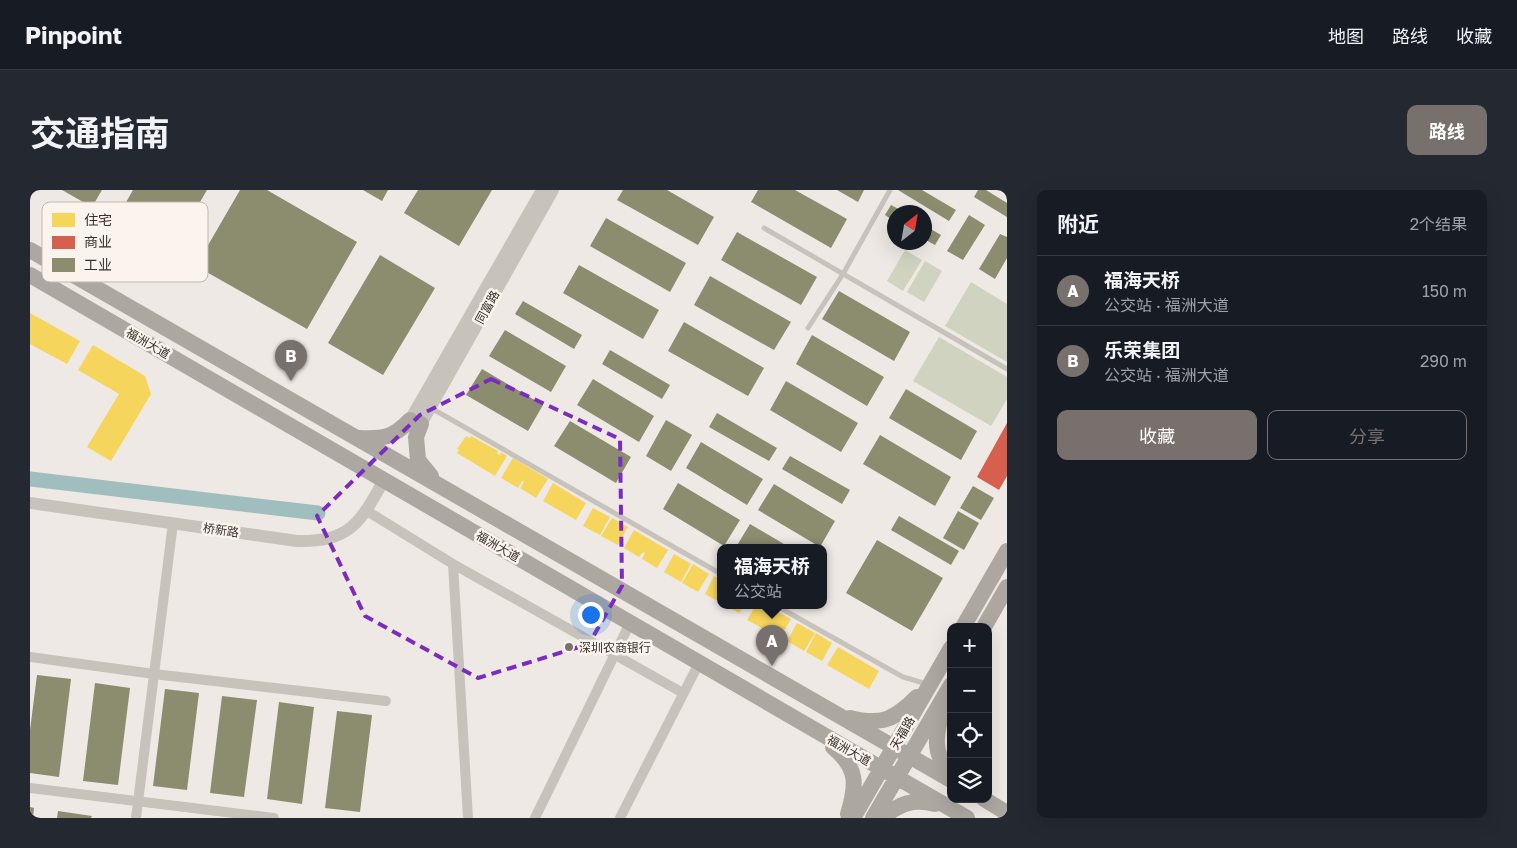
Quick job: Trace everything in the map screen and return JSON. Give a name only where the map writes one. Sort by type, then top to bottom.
[{"type":"main road","name":"福洲大道","points":[[30,250],[42,257]]},
{"type":"main road","name":"福洲大道","points":[[30,274],[42,281]]},
{"type":"main road","name":"福洲大道","points":[[44,282],[964,816]]},
{"type":"main road","name":"福洲大道","points":[[86,282],[947,778]]},
{"type":"main road","points":[[358,438],[380,439],[416,422],[418,460],[437,484]]},
{"type":"main road","points":[[965,623],[1007,551]]},
{"type":"main road","points":[[986,623],[1007,587]]},
{"type":"main road","name":"天福路","points":[[853,818],[947,655]]},
{"type":"main road","points":[[824,708],[869,722],[884,721],[896,716],[930,685]]},
{"type":"main road","name":"天福路","points":[[873,818],[947,691]]},
{"type":"main road","points":[[947,696],[938,725],[936,743],[939,757],[947,768]]},
{"type":"main road","points":[[810,728],[840,753],[850,765],[854,777],[854,792],[847,818]]},
{"type":"main road","points":[[882,818],[893,808],[905,802],[917,801],[932,803],[964,816]]},
{"type":"main road","points":[[991,803],[1007,812]]},
{"type":"street","name":"同富路","points":[[416,422],[542,190]]},
{"type":"street","name":"同富路","points":[[416,422],[431,408],[553,190]]},
{"type":"street","name":"桥新路","points":[[30,502],[297,541],[316,541],[337,537],[351,528],[367,511],[384,480]]},
{"type":"street","points":[[367,511],[453,564],[683,693]]},
{"type":"street","points":[[136,818],[173,523]]},
{"type":"street","points":[[453,564],[468,818]]},
{"type":"street","points":[[535,818],[630,623]]},
{"type":"street","points":[[30,657],[154,674],[386,701]]},
{"type":"street","points":[[620,818],[699,663]]},
{"type":"street","points":[[30,788],[274,818]]},
{"type":"lane","points":[[808,328],[843,274],[890,190]]},
{"type":"lane","points":[[764,228],[1007,369]]},
{"type":"lane","points":[[431,408],[717,572]]},
{"type":"lane","points":[[782,609],[903,677],[930,685]]},
{"type":"highlighted area","points":[[491,379],[620,439],[622,586],[589,644],[478,678],[365,616],[317,516],[420,415]]},
{"type":"green space","points":[[905,250],[922,260],[903,291],[887,281]]},
{"type":"green space","points":[[925,261],[942,271],[924,302],[907,292]]},
{"type":"green space","points":[[971,282],[1007,304],[1007,362],[945,326]]},
{"type":"green space","points":[[939,337],[1007,377],[1007,399],[991,426],[913,381]]},
{"type":"building: 住宅","points":[[30,313],[80,341],[67,364],[30,344]]},
{"type":"building: 住宅","points":[[93,345],[145,376],[151,394],[111,461],[87,447],[119,394],[78,370]]},
{"type":"building: 住宅","points":[[466,436],[470,438],[471,436],[498,451],[497,453],[500,455],[501,452],[507,456],[495,476],[457,453],[459,450],[457,449]]},
{"type":"building: 住宅","points":[[513,458],[548,479],[536,498],[520,488],[524,482],[522,481],[518,488],[501,478]]},
{"type":"building: 住宅","points":[[553,483],[586,503],[576,520],[543,501]]},
{"type":"building: 住宅","points":[[593,508],[610,517],[600,535],[583,526]]},
{"type":"building: 住宅","points":[[612,518],[628,527],[618,545],[601,536]]},
{"type":"building: 住宅","points":[[634,530],[668,550],[657,568],[642,559],[645,553],[643,552],[639,557],[624,548]]},
{"type":"building: 住宅","points":[[674,554],[691,564],[681,582],[664,572]]},
{"type":"building: 住宅","points":[[693,564],[709,574],[698,592],[682,583]]},
{"type":"building: 住宅","points":[[714,576],[717,578],[717,601],[705,594]]},
{"type":"building: 住宅","points":[[732,609],[742,609],[739,613]]},
{"type":"building: 住宅","points":[[754,609],[773,609],[791,619],[780,638],[747,620]]},
{"type":"building: 住宅","points":[[797,623],[815,633],[804,651],[787,641]]},
{"type":"building: 住宅","points":[[816,633],[832,643],[822,661],[806,652]]},
{"type":"building: 住宅","points":[[838,647],[879,671],[869,689],[827,665]]},
{"type":"building: 商业","points":[[1007,423],[1007,476],[999,490],[977,477]]},
{"type":"building: 工业","points":[[62,190],[102,190],[95,202],[83,202]]},
{"type":"building: 工业","points":[[133,190],[207,190],[200,202],[126,202]]},
{"type":"building: 工业","points":[[240,190],[267,190],[357,242],[307,329],[208,273],[208,245]]},
{"type":"building: 工业","points":[[363,190],[388,190],[382,201]]},
{"type":"building: 工业","points":[[418,190],[492,190],[459,246],[404,213]]},
{"type":"building: 工业","points":[[623,190],[667,190],[714,217],[698,245],[617,200]]},
{"type":"building: 工业","points":[[758,190],[795,190],[847,219],[831,248],[751,202]]},
{"type":"building: 工业","points":[[837,190],[864,190],[858,202]]},
{"type":"building: 工业","points":[[898,190],[922,190],[956,210],[949,221],[932,211],[932,205],[923,205]]},
{"type":"building: 工业","points":[[978,190],[986,190],[1007,203],[1007,217],[974,197]]},
{"type":"building: 工业","points":[[969,215],[985,225],[963,260],[947,251]]},
{"type":"building: 工业","points":[[606,218],[686,263],[670,292],[590,246]]},
{"type":"building: 工业","points":[[932,230],[941,235],[935,245],[932,243]]},
{"type":"building: 工业","points":[[737,232],[817,277],[801,305],[721,260]]},
{"type":"building: 工业","points":[[1000,234],[1007,237],[1007,258],[995,279],[979,269]]},
{"type":"building: 工业","points":[[380,255],[435,288],[383,375],[328,343]]},
{"type":"building: 工业","points":[[579,265],[659,310],[643,339],[563,293]]},
{"type":"building: 工业","points":[[710,276],[791,322],[774,350],[694,305]]},
{"type":"building: 工业","points":[[839,291],[910,332],[894,361],[822,319]]},
{"type":"building: 工业","points":[[523,301],[582,335],[574,349],[515,314]]},
{"type":"building: 工业","points":[[684,322],[764,368],[748,396],[668,351]]},
{"type":"building: 工业","points":[[505,330],[566,366],[551,392],[489,356]]},
{"type":"building: 工业","points":[[812,335],[884,377],[867,406],[796,364]]},
{"type":"building: 工业","points":[[610,350],[670,385],[662,399],[602,364]]},
{"type":"building: 工业","points":[[482,369],[543,405],[528,431],[466,395]]},
{"type":"building: 工业","points":[[593,379],[654,416],[639,442],[577,405]]},
{"type":"building: 工业","points":[[786,381],[858,423],[841,452],[770,410]]},
{"type":"building: 工业","points":[[906,389],[977,431],[961,460],[889,418]]},
{"type":"building: 工业","points":[[717,413],[777,448],[769,461],[709,427]]},
{"type":"building: 工业","points":[[666,420],[692,435],[671,471],[646,456]]},
{"type":"building: 工业","points":[[570,421],[631,457],[616,483],[554,446]]},
{"type":"building: 工业","points":[[880,435],[951,477],[935,506],[863,464]]},
{"type":"building: 工业","points":[[701,442],[763,479],[747,505],[686,468]]},
{"type":"building: 工业","points":[[790,456],[850,490],[842,504],[782,469]]},
{"type":"building: 工业","points":[[678,483],[740,520],[725,544],[721,544],[663,509]]},
{"type":"building: 工业","points":[[774,484],[835,521],[822,544],[815,544],[758,510]]},
{"type":"building: 工业","points":[[973,486],[994,498],[981,520],[960,508]]},
{"type":"building: 工业","points":[[958,511],[979,523],[964,550],[943,538]]},
{"type":"building: 工业","points":[[899,516],[959,551],[951,565],[891,530]]},
{"type":"building: 工业","points":[[750,524],[784,544],[738,544]]},
{"type":"building: 工业","points":[[877,540],[943,578],[912,631],[846,593]]},
{"type":"building: 工业","points":[[37,675],[71,679],[59,777],[30,773],[30,730]]},
{"type":"building: 工业","points":[[95,683],[130,688],[118,785],[83,781]]},
{"type":"building: 工业","points":[[165,689],[199,693],[187,790],[153,786]]},
{"type":"building: 工业","points":[[222,696],[257,700],[244,797],[210,793]]},
{"type":"building: 工业","points":[[279,702],[314,707],[302,804],[267,799]]},
{"type":"building: 工业","points":[[337,711],[372,715],[360,812],[325,808]]},
{"type":"building: 工业","points":[[30,807],[34,808],[33,818],[30,818]]},
{"type":"building: 工业","points":[[58,811],[92,816],[91,818],[57,818]]},
{"type":"waterway","points":[[30,479],[318,513]]},
{"type":"place","name":"乐荣集团","points":[[291,381]]},
{"type":"place","name":"深圳农商银行","points":[[569,647]]},
{"type":"place","name":"福海天桥","points":[[772,666]]}]
